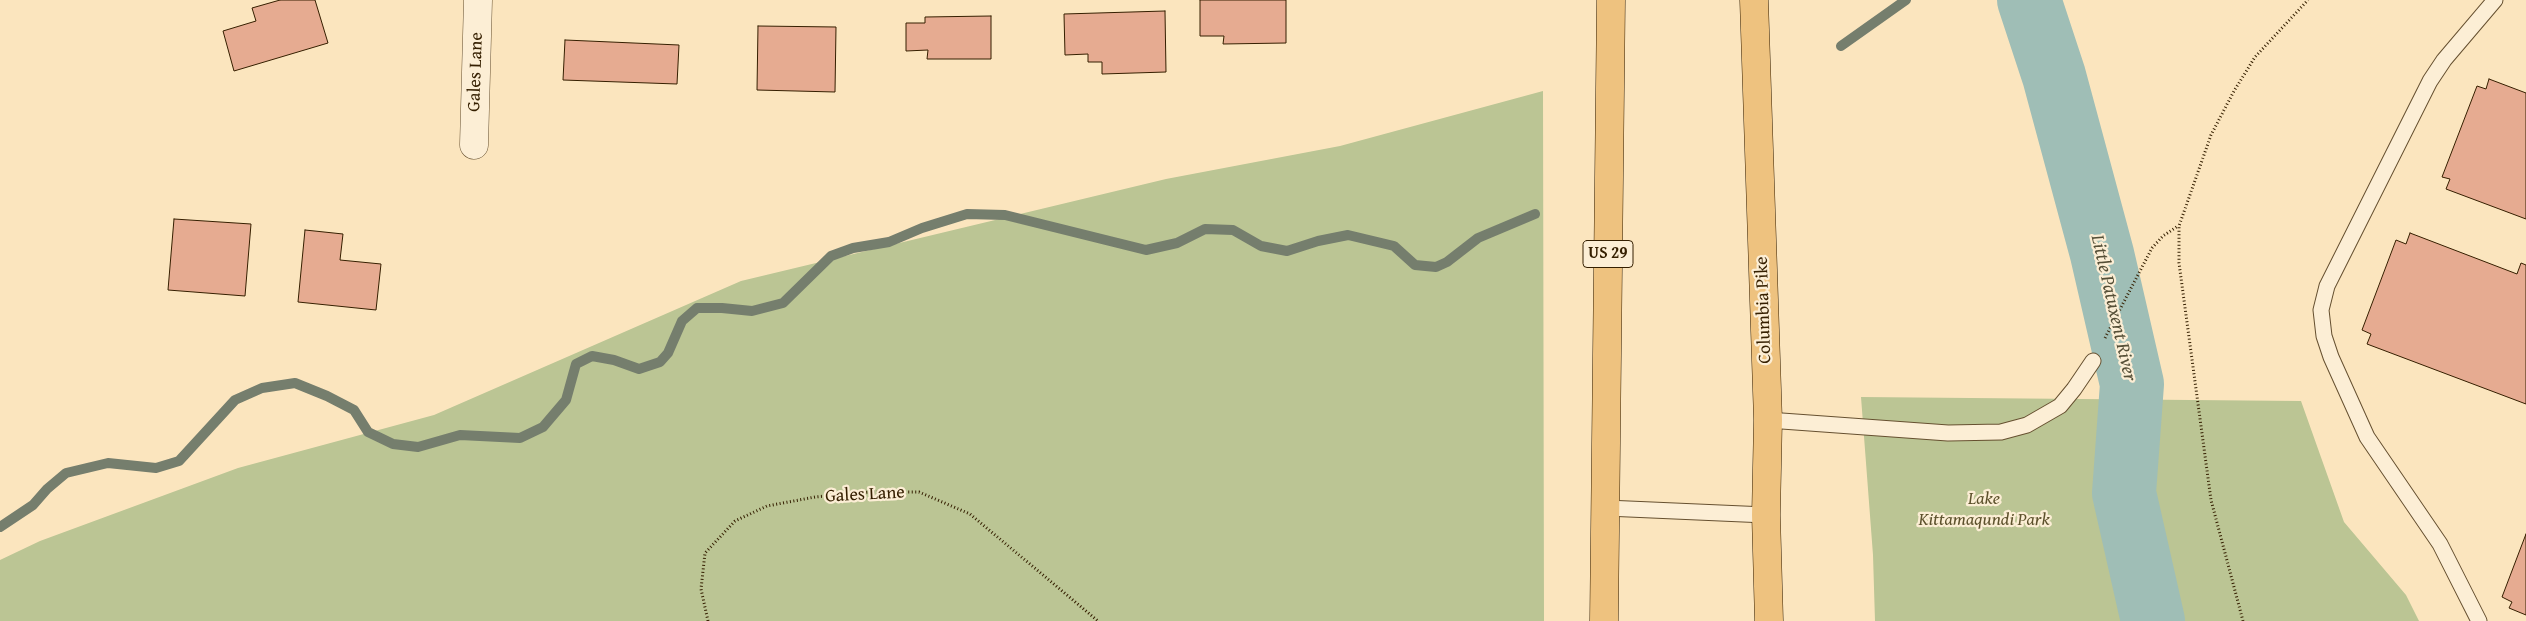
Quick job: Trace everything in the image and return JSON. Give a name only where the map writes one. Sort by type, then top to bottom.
[{"type":"highway","name":"US 29","points":[[1604,621],[1611,0]]},
{"type":"highway","name":"Columbia Pike","points":[[1754,0],[1768,420],[1766,515],[1769,621]]},
{"type":"street","name":"Gales Lane","points":[[474,145],[478,0]]},
{"type":"lane","points":[[2478,621],[2440,544],[2367,437],[2331,357],[2324,336],[2322,310],[2327,286],[2430,81],[2444,60],[2495,0]]},
{"type":"lane","points":[[1768,420],[1948,433],[2001,432],[2027,424],[2060,406],[2074,390],[2093,361]]},
{"type":"lane","points":[[1606,508],[1766,515]]},
{"type":"path","points":[[2242,621],[2210,491],[2179,263],[2179,226],[2211,134],[2234,91],[2255,57],[2308,0]]},
{"type":"path","points":[[2093,361],[2152,248],[2163,236],[2179,226]]},
{"type":"path","name":"Gales Lane","points":[[708,621],[701,589],[705,553],[735,521],[767,506],[815,497],[869,492],[919,492],[970,514],[1018,552],[1098,621]]},
{"type":"green space","points":[[1543,91],[1544,621],[0,621],[0,560],[40,541],[238,468],[434,415],[741,281],[1166,179],[1340,146]]},
{"type":"green space","name":"Lake Kittamaqundi Park","points":[[1861,397],[2301,401],[2344,522],[2406,595],[2419,621],[1875,621],[1873,555]]},
{"type":"building","points":[[280,0],[315,0],[328,43],[234,71],[223,31],[256,21],[252,8]]},
{"type":"building","points":[[1200,0],[1286,0],[1286,43],[1223,44],[1224,36],[1200,36]]},
{"type":"building","points":[[1165,11],[1166,72],[1102,74],[1102,62],[1088,62],[1088,54],[1065,55],[1064,14]]},
{"type":"building","points":[[991,16],[991,59],[927,59],[928,50],[906,51],[906,23],[925,23],[925,17]]},
{"type":"building","points":[[758,26],[836,27],[835,92],[757,90]]},
{"type":"building","points":[[565,40],[679,45],[677,84],[563,80]]},
{"type":"building","points":[[2489,79],[2526,93],[2526,219],[2446,189],[2450,179],[2442,177],[2477,86],[2486,89]]},
{"type":"building","points":[[174,219],[251,224],[245,296],[168,290]]},
{"type":"building","points":[[305,230],[343,234],[340,260],[381,264],[376,310],[298,302]]},
{"type":"building","points":[[2410,233],[2517,274],[2521,263],[2526,265],[2526,404],[2367,344],[2371,334],[2362,330],[2396,240],[2406,244]]},
{"type":"building","points":[[2526,534],[2526,615],[2509,608],[2512,602],[2502,597]]},
{"type":"waterway","points":[[1841,46],[1906,0]]},
{"type":"waterway","name":"Little Patuxent River","points":[[2029,0],[2054,76],[2102,254],[2132,384],[2124,493],[2153,621]]},
{"type":"waterway","points":[[0,527],[33,505],[47,489],[66,473],[108,463],[156,468],[179,461],[235,400],[262,388],[295,383],[327,396],[354,410],[368,432],[393,444],[418,447],[460,435],[520,438],[543,427],[566,400],[576,364],[592,356],[614,360],[639,369],[660,362],[668,353],[682,321],[697,308],[752,311],[783,303],[831,256],[853,248],[889,242],[922,228],[967,214],[1005,215],[1146,250],[1177,243],[1205,229],[1233,230],[1261,246],[1287,251],[1318,241],[1348,235],[1394,246],[1415,265],[1436,267],[1447,262],[1478,238],[1535,214]]}]
